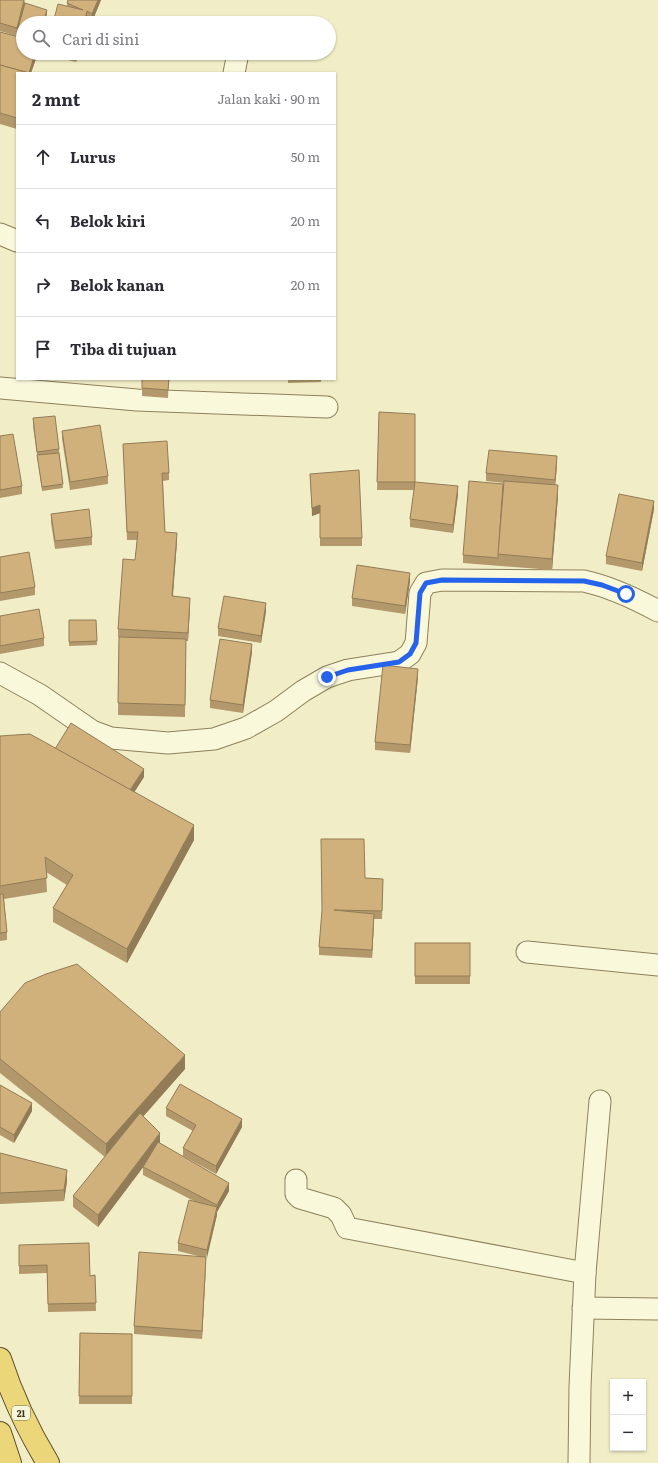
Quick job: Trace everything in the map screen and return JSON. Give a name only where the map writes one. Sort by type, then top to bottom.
[{"type":"highway","name":"21","points":[[0,1359],[22,1416],[48,1463]]},
{"type":"highway","points":[[0,1433],[10,1463]]},
{"type":"street","points":[[234,72],[237,60]]},
{"type":"street","points":[[0,234],[16,241]]},
{"type":"street","points":[[0,388],[137,400],[327,407]]},
{"type":"street","points":[[0,673],[40,695],[92,731],[111,738],[168,743],[214,739],[246,728],[276,711],[303,691],[327,677],[348,670],[399,662],[410,654],[416,643],[420,593],[426,583],[442,580],[584,581],[602,585],[626,594],[658,611]]},
{"type":"street","points":[[527,952],[658,965]]},
{"type":"street","points":[[579,1463],[580,1387],[585,1273],[600,1101]]},
{"type":"street","points":[[296,1180],[296,1194],[300,1198],[334,1208],[341,1215],[347,1228],[585,1273]]},
{"type":"street","points":[[583,1308],[658,1309]]},
{"type":"building","points":[[0,0],[24,0],[20,16],[16,16],[16,28],[0,23]]},
{"type":"building","points":[[68,0],[98,0],[92,14],[87,11],[86,16],[55,16],[58,4],[83,10],[67,3]]},
{"type":"building","points":[[25,3],[47,10],[45,16],[21,16]]},
{"type":"building","points":[[0,32],[16,36],[16,60],[33,60],[29,72],[0,65]]},
{"type":"building","points":[[0,65],[25,72],[16,72],[16,118],[0,113]]},
{"type":"building","points":[[142,380],[169,380],[168,390],[142,388]]},
{"type":"building","points":[[379,412],[415,414],[415,482],[377,482]]},
{"type":"building","points":[[55,416],[59,449],[37,452],[33,418]]},
{"type":"building","points":[[100,425],[108,476],[70,482],[62,431]]},
{"type":"building","points":[[13,434],[22,486],[0,490],[0,436]]},
{"type":"building","points":[[167,441],[169,473],[162,473],[165,532],[177,533],[172,596],[190,598],[188,633],[118,629],[123,559],[135,560],[138,532],[127,532],[123,444]]},
{"type":"building","points":[[489,450],[557,456],[555,480],[486,473]]},
{"type":"building","points":[[59,453],[63,484],[42,487],[37,455]]},
{"type":"building","points":[[359,470],[362,538],[320,538],[320,505],[312,508],[310,474]]},
{"type":"building","points":[[469,481],[503,484],[498,558],[463,555]]},
{"type":"building","points":[[504,481],[558,485],[552,559],[498,554]]},
{"type":"building","points":[[415,482],[458,486],[453,525],[410,519]]},
{"type":"building","points":[[619,494],[654,501],[642,563],[606,556]]},
{"type":"building","points":[[89,509],[92,537],[55,541],[51,514]]},
{"type":"building","points":[[29,552],[35,587],[0,593],[0,557]]},
{"type":"building","points":[[357,565],[410,573],[405,606],[352,598]]},
{"type":"building","points":[[224,596],[266,603],[261,636],[218,628]]},
{"type":"building","points":[[39,609],[44,638],[0,646],[0,616]]},
{"type":"building","points":[[69,620],[96,620],[97,641],[69,642]]},
{"type":"building","points":[[119,637],[186,639],[185,705],[118,703]]},
{"type":"building","points":[[220,639],[252,644],[243,705],[210,700]]},
{"type":"building","points":[[383,665],[418,669],[410,745],[375,742]]},
{"type":"building","points":[[71,723],[144,769],[130,790],[55,749]]},
{"type":"building","points":[[30,734],[194,825],[127,949],[53,908],[73,875],[45,857],[47,878],[0,886],[0,736]]},
{"type":"building","points":[[321,839],[364,839],[365,878],[383,879],[382,911],[334,910],[374,914],[372,950],[319,947],[322,910]]},
{"type":"building","points":[[0,894],[3,894],[7,932],[0,933]]},
{"type":"building","points":[[415,943],[470,943],[470,976],[415,976]]},
{"type":"building","points":[[77,964],[185,1055],[106,1144],[0,1059],[0,1012],[25,983],[46,974]]},
{"type":"building","points":[[180,1084],[242,1119],[216,1166],[183,1148],[196,1125],[166,1108]]},
{"type":"building","points":[[0,1085],[32,1103],[14,1135],[0,1127]]},
{"type":"building","points":[[140,1113],[160,1133],[98,1215],[73,1196]]},
{"type":"building","points":[[158,1142],[229,1183],[217,1205],[143,1167]]},
{"type":"building","points":[[0,1153],[67,1170],[64,1190],[0,1193]]},
{"type":"building","points":[[189,1200],[217,1207],[207,1250],[178,1243]]},
{"type":"building","points":[[89,1243],[90,1276],[95,1275],[96,1303],[48,1304],[47,1265],[19,1266],[19,1245]]},
{"type":"building","points":[[139,1252],[206,1257],[202,1331],[134,1326]]},
{"type":"building","points":[[80,1333],[132,1334],[132,1396],[79,1396]]},
{"type":"route","points":[[327,677],[348,670],[399,662],[410,654],[416,643],[420,593],[426,583],[442,580],[584,581],[602,585],[626,594]]}]
